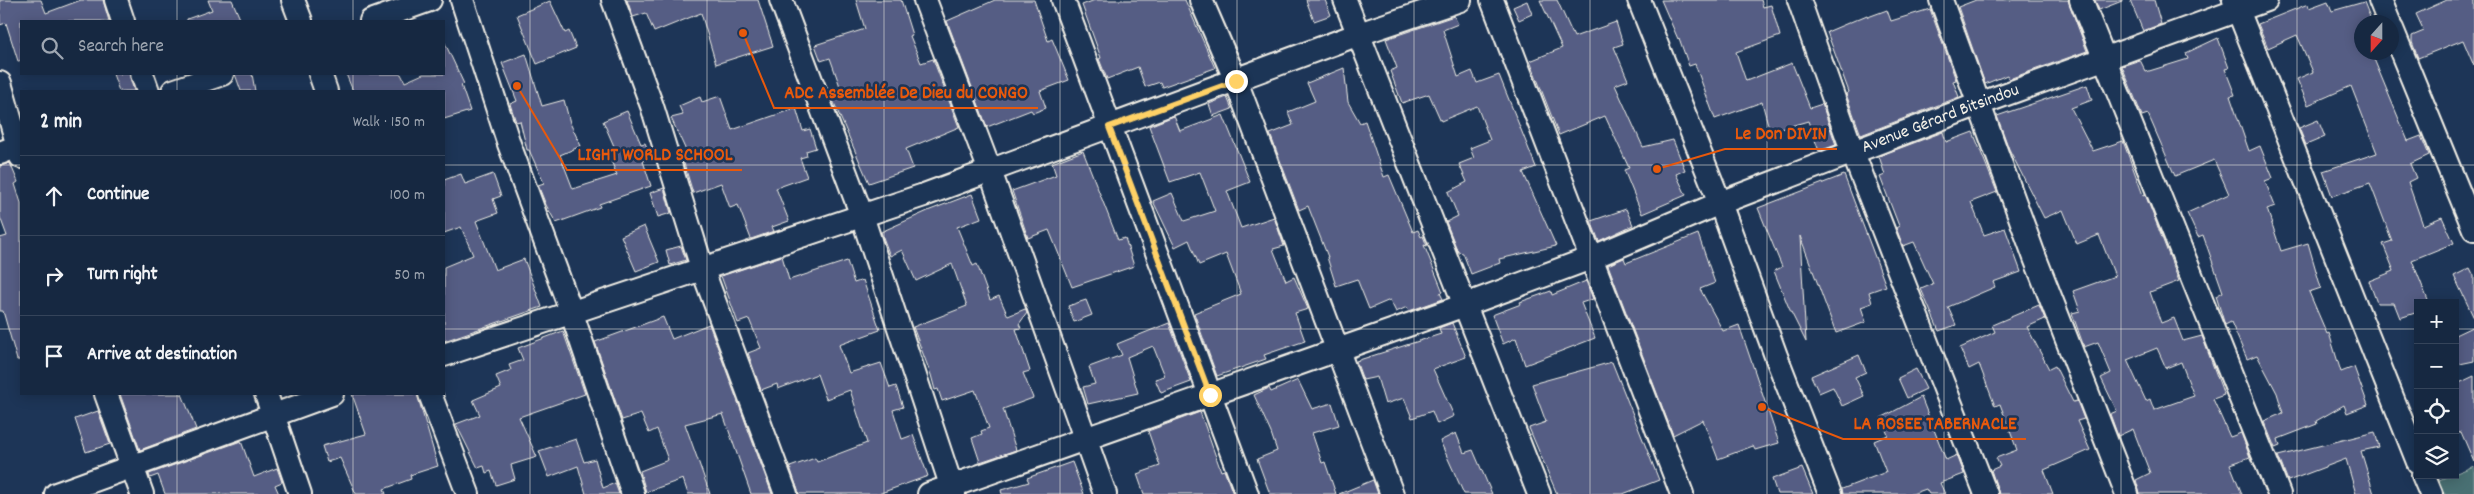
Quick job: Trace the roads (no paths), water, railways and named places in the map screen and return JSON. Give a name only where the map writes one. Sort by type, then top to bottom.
[{"type":"street","points":[[116,0],[124,20]]},
{"type":"street","points":[[293,0],[301,20]]},
{"type":"street","points":[[374,20],[430,0]]},
{"type":"street","points":[[462,0],[509,144],[571,311],[633,494]]},
{"type":"street","points":[[613,0],[652,106],[702,268],[786,494]]},
{"type":"street","points":[[781,0],[862,216],[953,490]]},
{"type":"street","points":[[925,0],[990,171],[1105,494]]},
{"type":"street","points":[[1063,0],[1248,494]]},
{"type":"street","points":[[1200,0],[1236,81],[1392,494]]},
{"type":"street","points":[[1346,0],[1539,494]]},
{"type":"street","points":[[445,355],[571,311],[862,216],[990,171],[1360,34],[1460,0]]},
{"type":"street","points":[[1492,0],[1682,494]]},
{"type":"street","points":[[1639,0],[1720,203],[1776,356],[1830,494]]},
{"type":"street","points":[[1799,0],[1853,153],[1986,494]]},
{"type":"street","points":[[1941,0],[2035,258],[2127,494]]},
{"type":"street","points":[[2081,0],[2102,58],[2279,494]]},
{"type":"street","name":"Avenue Gérard Bitsindou","points":[[929,494],[953,490],[1085,439],[1465,305],[1591,258],[1720,203],[2236,5],[2266,0]]},
{"type":"street","points":[[2380,0],[2386,15]]},
{"type":"street","points":[[2236,5],[2384,384],[2414,453]]},
{"type":"street","points":[[2399,46],[2474,229]]},
{"type":"street","points":[[142,75],[148,90]]},
{"type":"street","points":[[176,90],[219,75]]},
{"type":"street","points":[[320,75],[326,90]]},
{"type":"street","points":[[0,83],[15,150]]},
{"type":"street","points":[[106,395],[142,494]]},
{"type":"street","points":[[56,494],[132,466],[270,404],[326,395]]},
{"type":"street","points":[[430,395],[468,494]]},
{"type":"street","points":[[270,404],[300,494]]},
{"type":"street","points":[[2425,479],[2431,494]]},
{"type":"place","name":"ADC Assemblée De Dieu du CONGO","points":[[743,33]]},
{"type":"place","name":"LIGHT WORLD SCHOOL","points":[[517,86]]},
{"type":"place","name":"Le Don DIVIN","points":[[1657,169]]},
{"type":"place","name":"LA ROSEE TABERNACLE","points":[[1762,407]]}]
